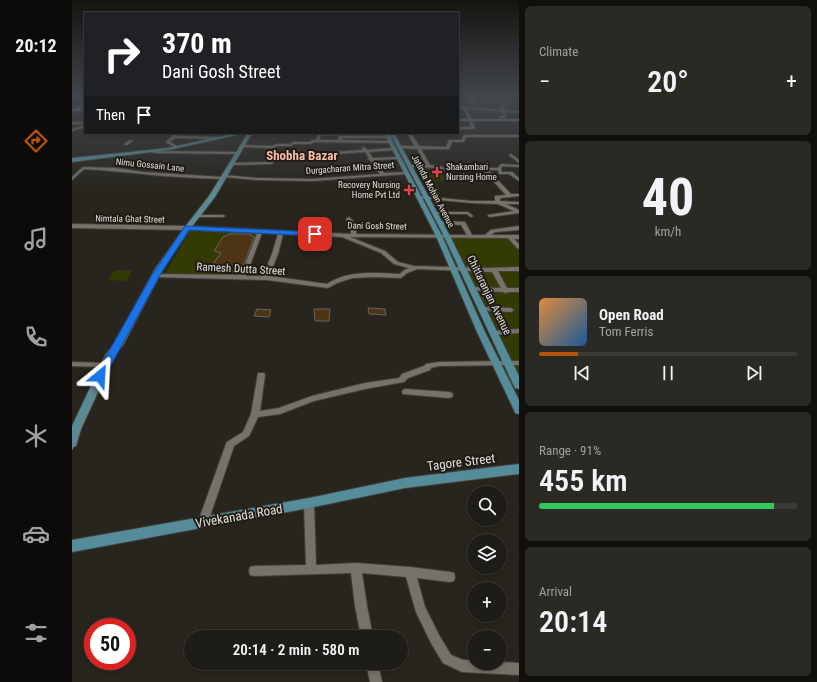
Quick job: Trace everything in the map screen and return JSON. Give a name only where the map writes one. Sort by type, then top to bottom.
[{"type":"main road","points":[[72,160],[154,150],[239,134]]},
{"type":"main road","points":[[72,443],[76,429],[106,365],[156,275],[187,228],[212,197],[249,134]]},
{"type":"main road","name":"Jatinda Mohan Avenue","points":[[393,135],[447,236]]},
{"type":"main road","points":[[388,138],[397,158],[439,236],[496,363],[519,410]]},
{"type":"main road","name":"Chittaranjan Avenue","points":[[447,236],[519,386]]},
{"type":"main road","name":"Tagore Street","points":[[405,483],[519,469]]},
{"type":"main road","name":"Vivekanada Road","points":[[72,546],[309,503],[405,483]]},
{"type":"street","points":[[460,128],[472,128]]},
{"type":"street","points":[[460,128],[467,136],[519,136]]},
{"type":"street","points":[[173,147],[168,142],[177,134]]},
{"type":"street","points":[[317,141],[320,134],[336,134]]},
{"type":"street","points":[[409,134],[421,152],[428,166]]},
{"type":"street","points":[[154,150],[155,152],[240,150],[317,141],[340,142],[363,138],[388,138],[393,135]]},
{"type":"street","points":[[400,147],[448,148],[450,141],[463,141],[467,136]]},
{"type":"street","points":[[174,137],[218,138]]},
{"type":"street","points":[[363,138],[365,150],[382,174]]},
{"type":"street","points":[[126,144],[130,141]]},
{"type":"street","points":[[231,164],[271,164],[273,157],[393,149]]},
{"type":"street","points":[[519,156],[511,155],[519,162]]},
{"type":"street","points":[[370,159],[397,158]]},
{"type":"street","name":"Durgacharan Mitra Street","points":[[410,166],[440,167],[444,169],[484,169],[519,166]]},
{"type":"street","points":[[500,167],[501,173],[510,173],[519,180]]},
{"type":"street","name":"Nimu Gossain Lane","points":[[72,180],[83,168],[111,169],[143,174],[205,178],[223,177]]},
{"type":"street","points":[[484,169],[510,196]]},
{"type":"street","name":"Durgacharan Mitra Street","points":[[223,177],[269,180],[312,180],[406,173]]},
{"type":"street","points":[[72,180],[75,181],[72,185]]},
{"type":"street","points":[[498,202],[497,197],[519,195]]},
{"type":"street","points":[[418,197],[472,202],[519,203]]},
{"type":"street","points":[[498,202],[519,212]]},
{"type":"street","points":[[490,216],[519,212]]},
{"type":"street","points":[[435,213],[468,213],[471,216]]},
{"type":"street","points":[[197,216],[223,216]]},
{"type":"street","points":[[349,219],[354,230],[354,235]]},
{"type":"street","points":[[440,223],[463,223],[470,236]]},
{"type":"street","name":"Nimtala Ghat Street","points":[[72,226],[187,228]]},
{"type":"street","name":"Dani Gosh Street","points":[[187,228],[354,235],[519,237]]},
{"type":"street","points":[[486,237],[494,231],[519,228]]},
{"type":"street","points":[[243,277],[260,231]]},
{"type":"street","points":[[265,278],[275,254],[281,232]]},
{"type":"street","points":[[342,234],[356,242],[383,252],[396,263],[416,267],[494,270],[519,269]]},
{"type":"street","points":[[510,237],[519,247]]},
{"type":"street","name":"Ramesh Dutta Street","points":[[156,275],[265,278],[328,286],[333,281],[355,277],[401,276],[405,272],[416,267]]},
{"type":"street","points":[[494,270],[506,291]]},
{"type":"street","points":[[472,289],[506,291],[519,290]]},
{"type":"street","points":[[482,309],[511,310]]},
{"type":"street","points":[[493,333],[519,331]]},
{"type":"street","points":[[255,414],[280,411],[312,399],[365,386],[401,380],[405,376],[429,366],[439,364],[519,363]]},
{"type":"street","points":[[72,364],[106,365]]},
{"type":"street","points":[[203,522],[230,444],[246,434],[255,414],[261,375]]},
{"type":"street","points":[[406,392],[449,395]]},
{"type":"street","points":[[309,503],[311,570]]},
{"type":"street","points":[[356,568],[366,630]]},
{"type":"street","points":[[254,571],[356,568],[450,576]]},
{"type":"street","points":[[410,572],[420,608],[435,639],[447,659],[462,666],[519,669]]},
{"type":"street","points":[[373,670],[376,682]]},
{"type":"green space","points":[[415,167],[430,167],[443,170],[444,181],[421,179]]},
{"type":"green space","points":[[191,229],[261,232],[244,276],[165,273]]},
{"type":"green space","points":[[450,237],[519,238],[519,375]]},
{"type":"green space","points":[[115,270],[132,271],[126,281],[108,280]]},
{"type":"building","points":[[230,234],[249,234],[254,237],[241,272],[216,271],[210,268],[221,253],[214,251],[223,237]]},
{"type":"building","points":[[368,308],[385,309],[386,315],[369,314]]},
{"type":"building","points":[[257,309],[271,310],[269,317],[254,316]]},
{"type":"building","points":[[314,309],[330,309],[329,321],[315,321]]},
{"type":"tram line","points":[[94,391],[100,376],[155,279],[227,172],[250,134]]},
{"type":"tram line","points":[[72,449],[95,390]]},
{"type":"place","name":"Shakambari Nursing Home","points":[[437,172]]},
{"type":"place","name":"Recovery Nursing Home Pvt Ltd","points":[[409,190]]},
{"type":"district","name":"Shobha Bazar","points":[[302,155]]},
{"type":"route","points":[[100,376],[156,275],[187,228],[315,234]]}]
